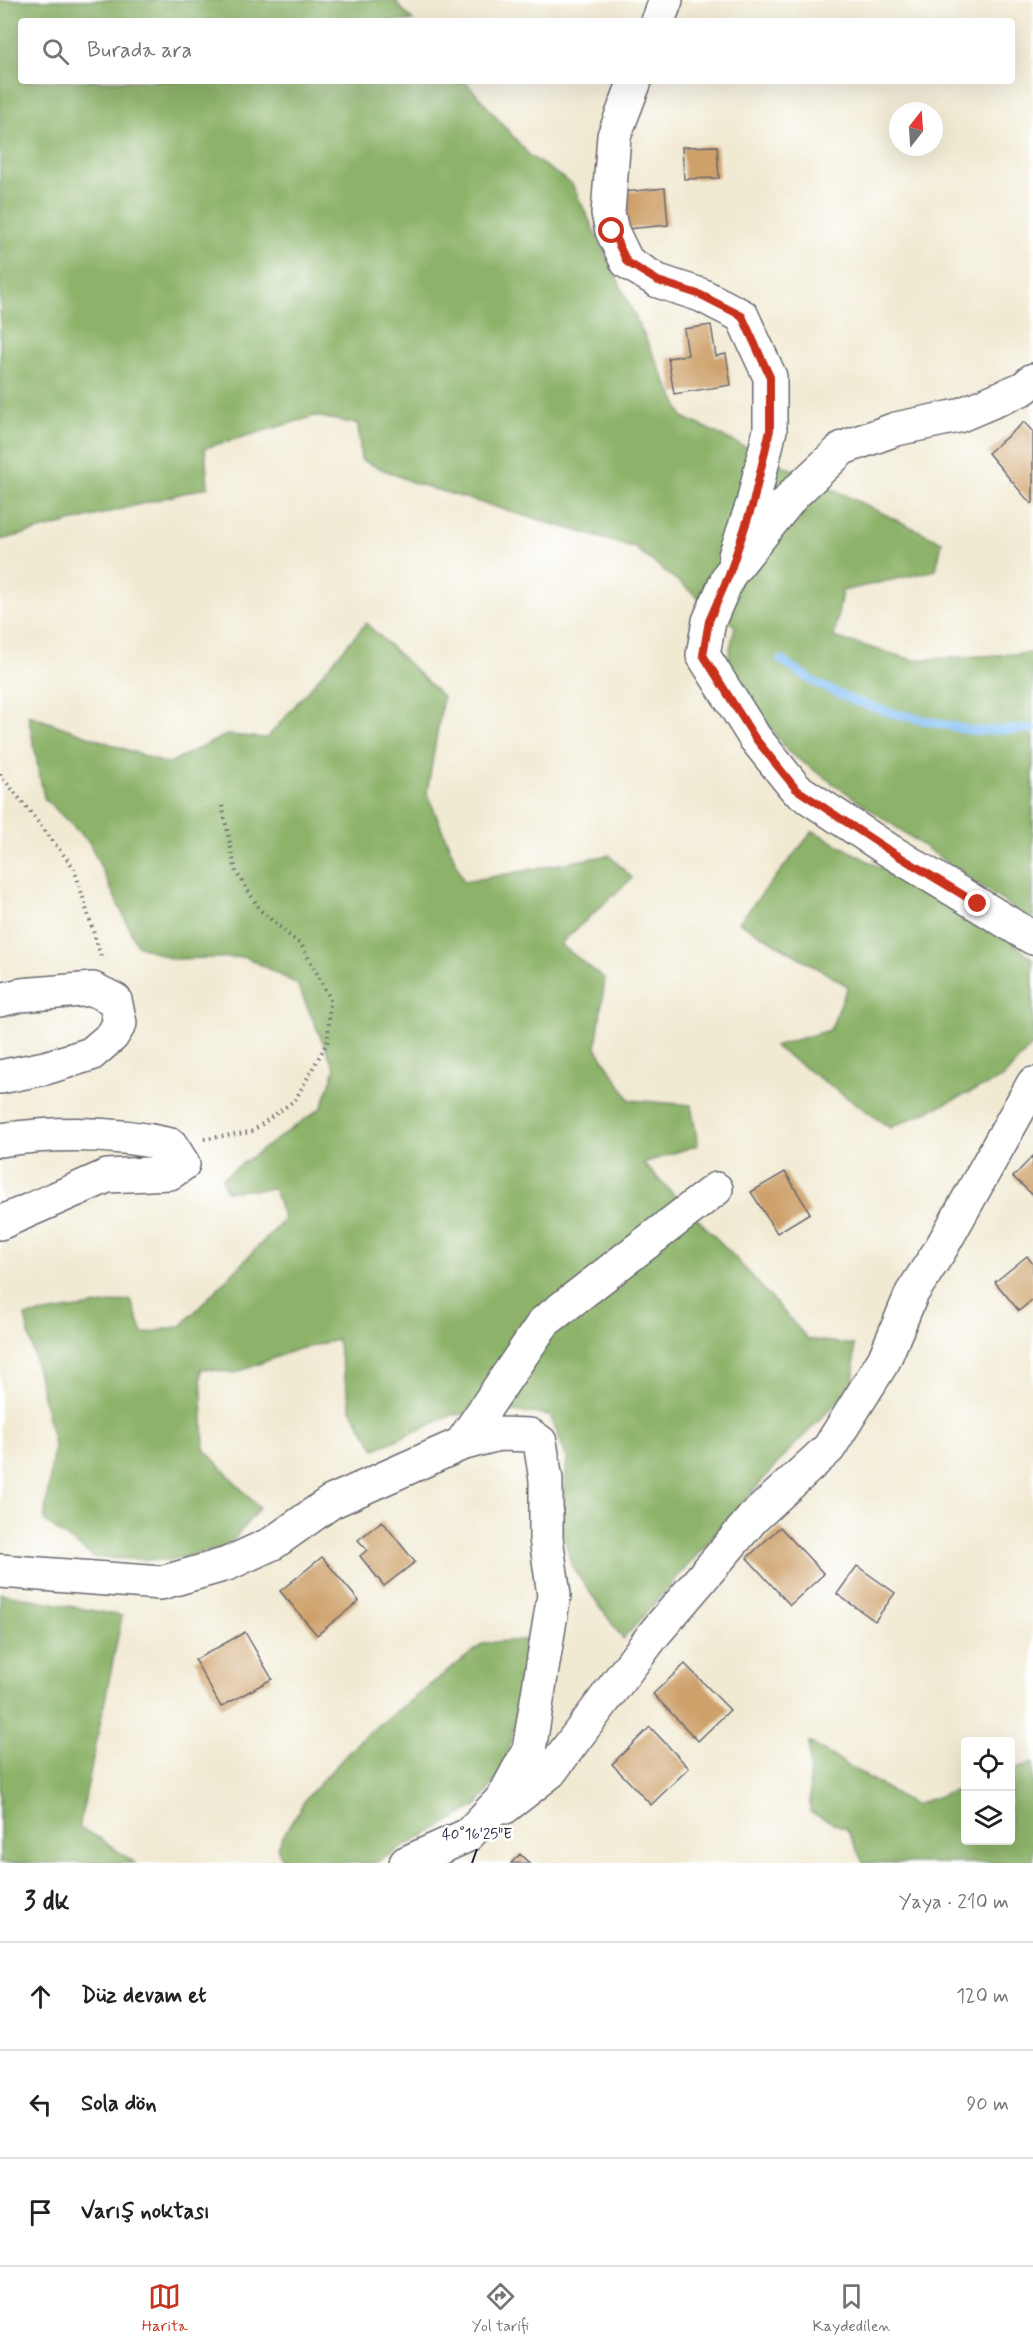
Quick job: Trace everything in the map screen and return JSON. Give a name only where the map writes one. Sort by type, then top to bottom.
[{"type":"street","points":[[659,18],[666,0]]},
{"type":"street","points":[[634,84],[614,136],[608,213],[612,231],[627,262],[658,281],[701,295],[742,316],[770,377],[770,430],[753,503],[729,575],[709,621],[703,655],[755,738],[796,789],[887,849],[1033,938]]},
{"type":"street","points":[[729,575],[794,494],[843,448],[896,429],[958,416],[1024,388],[1033,380]]},
{"type":"street","points":[[0,1000],[21,995],[93,989],[115,1000],[120,1023],[112,1036],[91,1054],[45,1068],[0,1077]]},
{"type":"street","points":[[406,1863],[468,1835],[550,1772],[654,1634],[753,1518],[829,1448],[884,1360],[912,1293],[940,1250],[1033,1084]]},
{"type":"street","points":[[0,1140],[74,1134],[137,1137],[171,1145],[183,1164],[170,1173],[107,1176],[0,1223]]},
{"type":"street","points":[[461,1444],[544,1322],[716,1189]]},
{"type":"street","points":[[0,1571],[161,1583],[227,1564],[273,1543],[331,1502],[461,1444],[498,1434],[530,1435],[540,1442],[546,1480],[546,1538],[554,1596],[529,1750],[503,1798],[468,1835]]},
{"type":"path","points":[[0,774],[74,868],[115,1000]]},
{"type":"path","points":[[171,1145],[251,1132],[295,1100],[328,1041],[330,998],[302,946],[261,911],[236,872],[222,805]]},
{"type":"green space","points":[[0,0],[398,0],[396,2],[410,18],[18,18],[18,84],[468,84],[530,156],[572,184],[683,417],[942,542],[936,570],[842,591],[834,637],[913,660],[1033,653],[1033,922],[788,752],[726,668],[735,626],[635,548],[414,483],[361,460],[358,424],[315,416],[205,448],[208,487],[0,540]]},
{"type":"green space","points":[[366,623],[443,697],[427,793],[464,882],[609,855],[632,878],[560,944],[605,979],[596,1048],[630,1100],[691,1105],[698,1145],[643,1163],[729,1251],[808,1339],[854,1345],[854,1385],[783,1457],[623,1639],[572,1567],[561,1526],[567,1459],[550,1415],[511,1411],[452,1415],[375,1449],[351,1409],[337,1340],[295,1350],[235,1373],[201,1368],[204,1449],[259,1508],[228,1547],[170,1560],[95,1558],[44,1521],[54,1445],[25,1316],[131,1300],[143,1334],[181,1326],[284,1220],[274,1189],[226,1191],[222,1178],[322,1107],[335,1069],[297,984],[246,957],[172,959],[137,945],[89,842],[44,798],[28,715],[167,764],[226,735],[267,738]]},
{"type":"green space","points":[[813,831],[1003,935],[1033,959],[1033,1044],[1003,1078],[890,1128],[774,1046],[830,1030],[848,986],[739,922]]},
{"type":"green space","points":[[0,1593],[122,1616],[79,1828],[101,1839],[135,1863],[0,1863]]},
{"type":"green space","points":[[532,1639],[506,1765],[477,1806],[375,1863],[283,1863],[277,1846],[307,1797],[362,1738],[484,1643]]},
{"type":"green space","points":[[809,1742],[914,1805],[961,1788],[961,1845],[1015,1845],[1015,1770],[1033,1763],[1033,1863],[863,1863],[847,1829],[810,1812]]},
{"type":"building","points":[[717,146],[719,178],[684,179],[682,147]]},
{"type":"building","points":[[665,188],[668,225],[617,230],[613,193]]},
{"type":"building","points":[[711,325],[716,356],[726,354],[731,385],[674,394],[668,358],[688,355],[684,329]]},
{"type":"building","points":[[1024,422],[1033,432],[1033,502],[1031,504],[988,453]]},
{"type":"building","points":[[1033,1156],[1033,1195],[1013,1177]]},
{"type":"building","points":[[785,1172],[810,1213],[777,1233],[751,1192]]},
{"type":"building","points":[[1027,1256],[1033,1264],[1033,1299],[1019,1311],[995,1282]]},
{"type":"building","points":[[382,1521],[415,1562],[384,1586],[360,1556],[367,1550],[358,1540]]},
{"type":"building","points":[[780,1527],[824,1574],[790,1605],[747,1558]]},
{"type":"building","points":[[322,1557],[359,1601],[317,1635],[280,1591]]},
{"type":"building","points":[[857,1566],[895,1593],[875,1621],[837,1594]]},
{"type":"building","points":[[245,1632],[272,1679],[221,1707],[195,1660]]},
{"type":"building","points":[[685,1664],[730,1710],[698,1741],[653,1694]]},
{"type":"building","points":[[650,1727],[689,1768],[651,1805],[612,1764]]},
{"type":"building","points":[[520,1854],[529,1863],[511,1863]]},
{"type":"waterway","points":[[781,660],[816,683],[852,700],[892,713],[973,731],[1033,729]]},
{"type":"route","points":[[612,231],[627,262],[658,281],[701,295],[742,316],[770,377],[770,430],[753,503],[729,575],[709,621],[703,655],[755,738],[796,789],[887,849],[978,904]]}]
